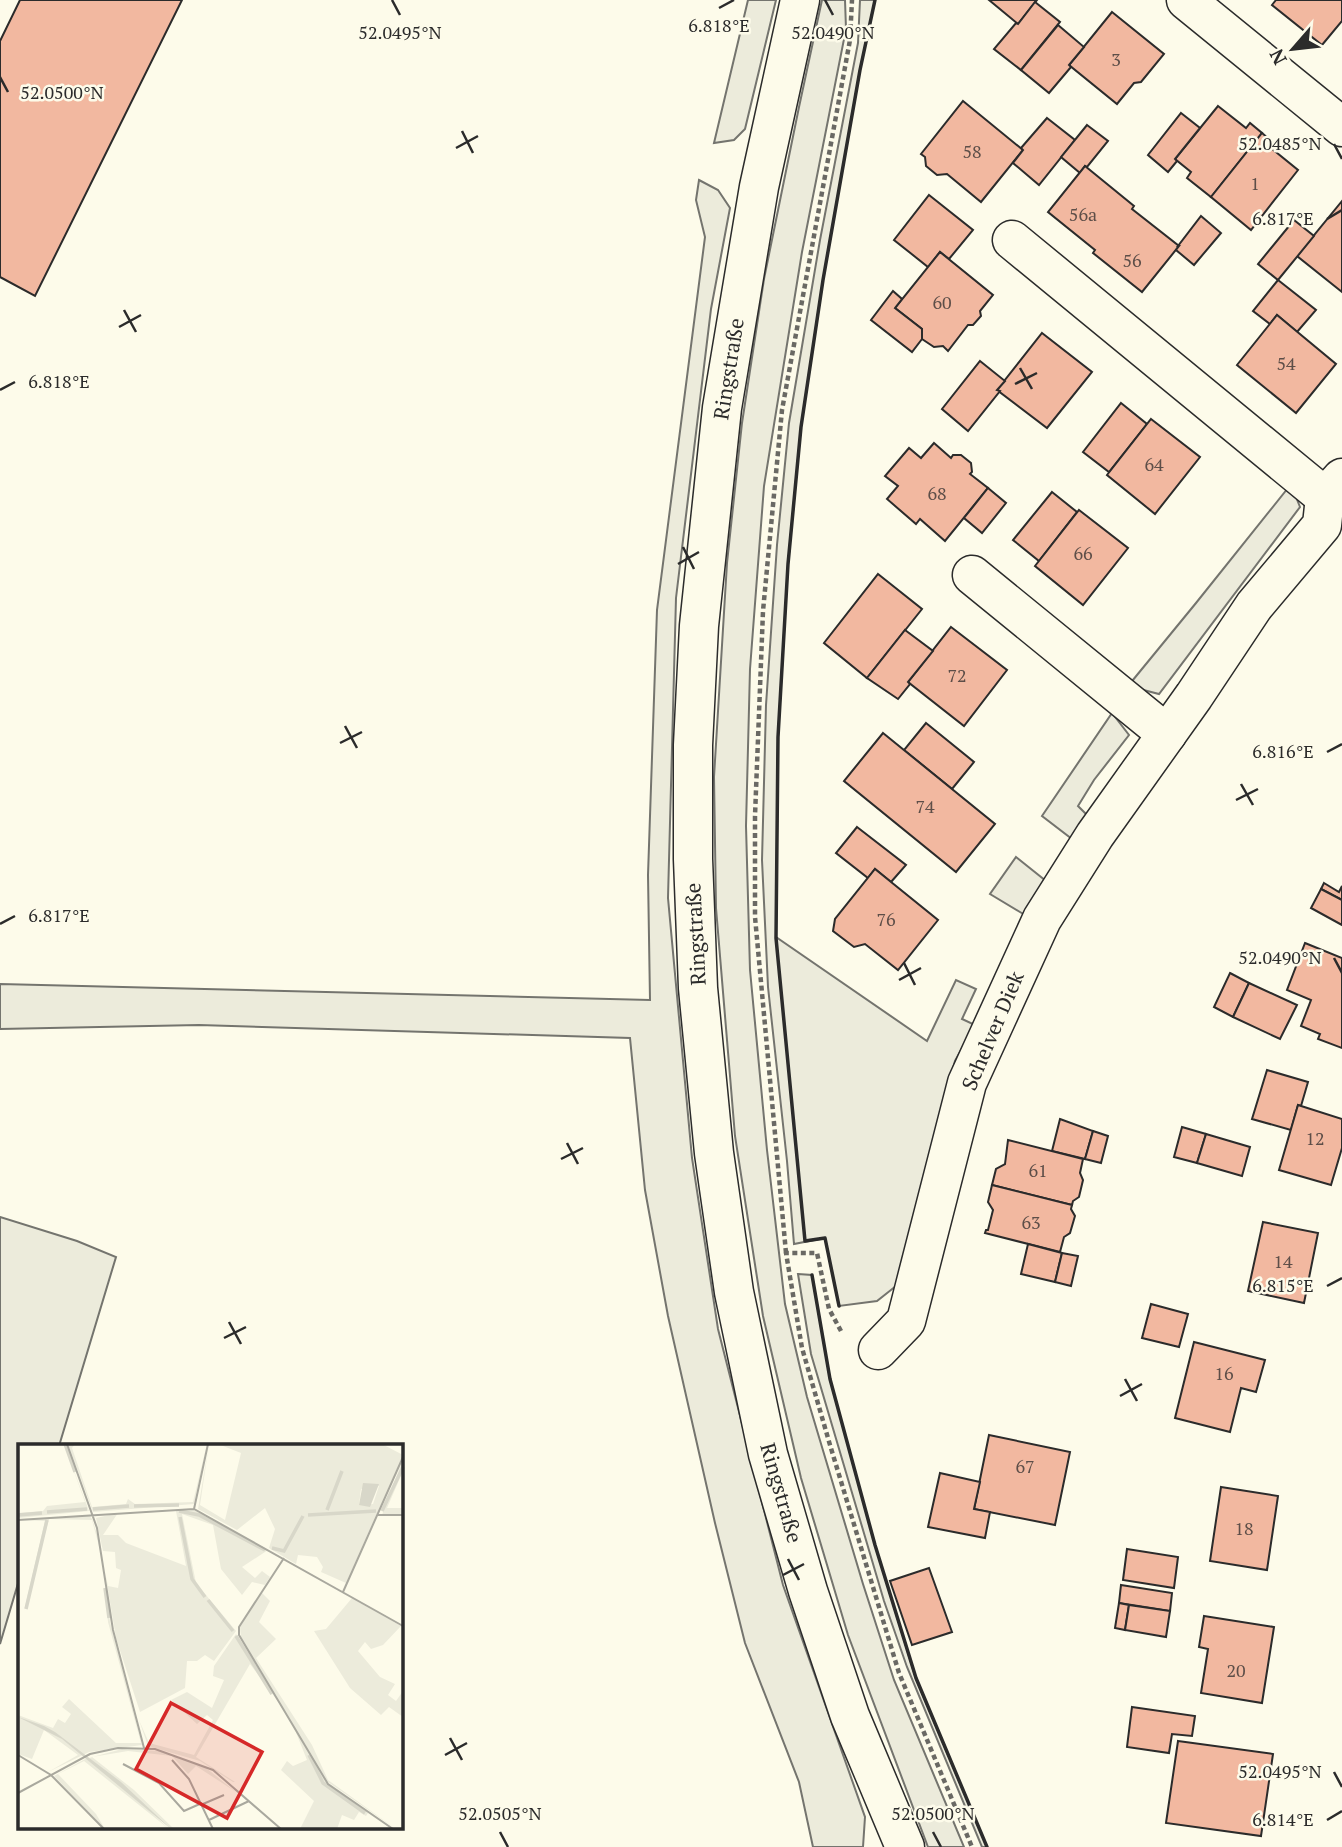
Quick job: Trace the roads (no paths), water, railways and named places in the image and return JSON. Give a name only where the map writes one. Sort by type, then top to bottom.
[{"type":"main road","name":"Ringstraße","points":[[800,0],[758,187],[726,382],[700,613],[692,745],[698,988],[714,1153],[732,1279],[768,1454],[808,1591],[850,1716],[905,1847]]},
{"type":"main road","points":[[1200,4],[1342,127]]},
{"type":"main road","points":[[1012,240],[1333,510]]},
{"type":"main road","name":"Schelver Diek","points":[[878,1350],[906,1321],[967,1083],[1042,919],[1095,835],[1254,606],[1333,510]]},
{"type":"main road","points":[[972,575],[1167,734]]}]
